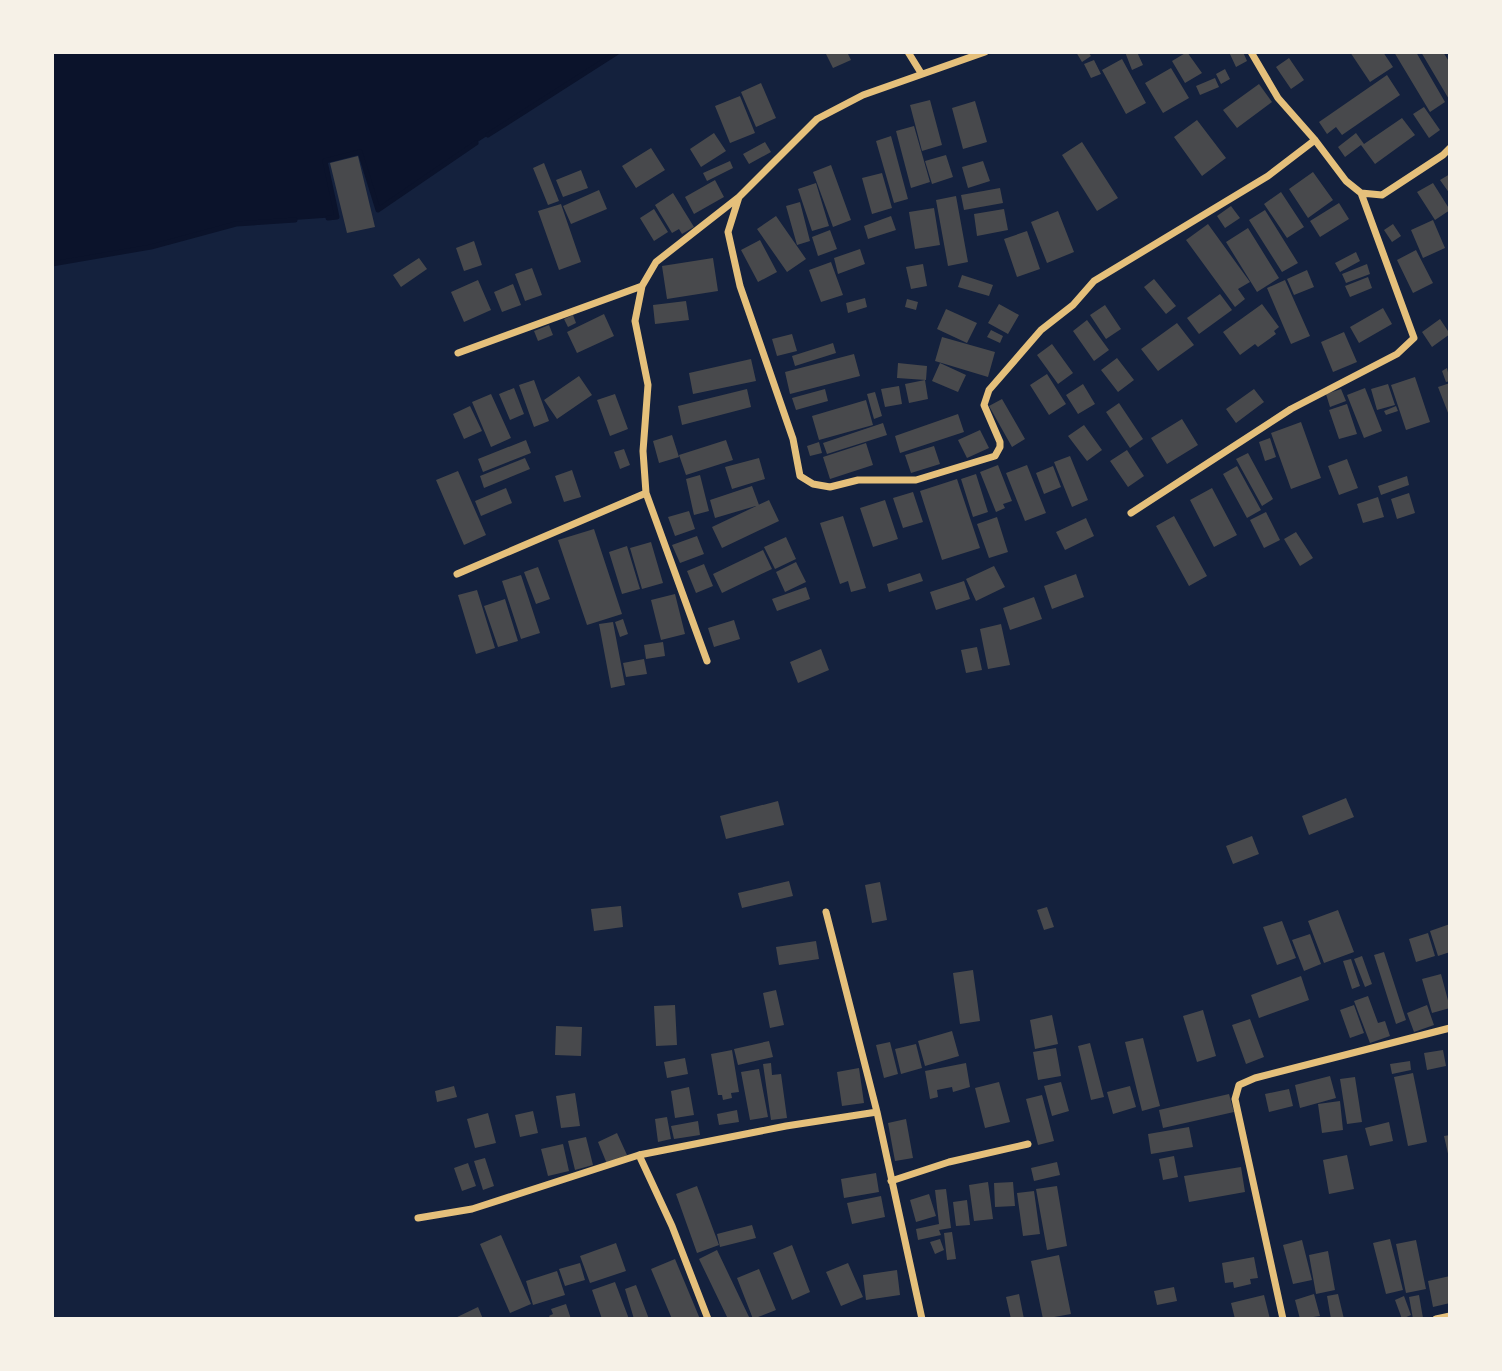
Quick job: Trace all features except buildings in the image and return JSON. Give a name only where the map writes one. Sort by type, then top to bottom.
[{"type":"street","points":[[908,52],[921,73]]},
{"type":"street","points":[[707,661],[646,493],[643,451],[648,385],[635,321],[642,286],[656,262],[739,197],[817,119],[863,95],[985,52]]},
{"type":"street","points":[[1131,513],[1291,409],[1397,354],[1414,338],[1361,193],[1346,181],[1278,98],[1251,52]]},
{"type":"street","points":[[739,197],[728,232],[737,273],[793,439],[800,476],[813,484],[830,487],[858,480],[916,480],[995,456],[1000,442],[984,405],[989,390],[1041,330],[1073,305],[1094,281],[1268,176],[1315,140]]},
{"type":"street","points":[[1361,193],[1382,195],[1450,148]]},
{"type":"street","points":[[458,353],[642,286]]},
{"type":"street","points":[[457,574],[646,493]]},
{"type":"street","points":[[826,912],[877,1112],[922,1319]]},
{"type":"street","points":[[1283,1319],[1235,1099],[1239,1085],[1255,1078],[1450,1028]]},
{"type":"street","points":[[418,1218],[472,1209],[639,1155],[786,1126],[877,1112]]},
{"type":"street","points":[[891,1181],[949,1162],[1028,1144]]},
{"type":"street","points":[[639,1155],[672,1226],[708,1319]]},
{"type":"street","points":[[1436,1319],[1450,1316]]},
{"type":"water","points":[[52,52],[618,52],[437,168],[378,210],[359,152],[325,161],[337,217],[236,224],[151,247],[52,264]]},
{"type":"waterway","points":[[488,135],[618,52]]},
{"type":"waterway","points":[[328,218],[337,217],[325,161],[360,152],[378,210],[476,143]]},
{"type":"waterway","points":[[52,264],[151,247],[236,224],[295,220]]}]
